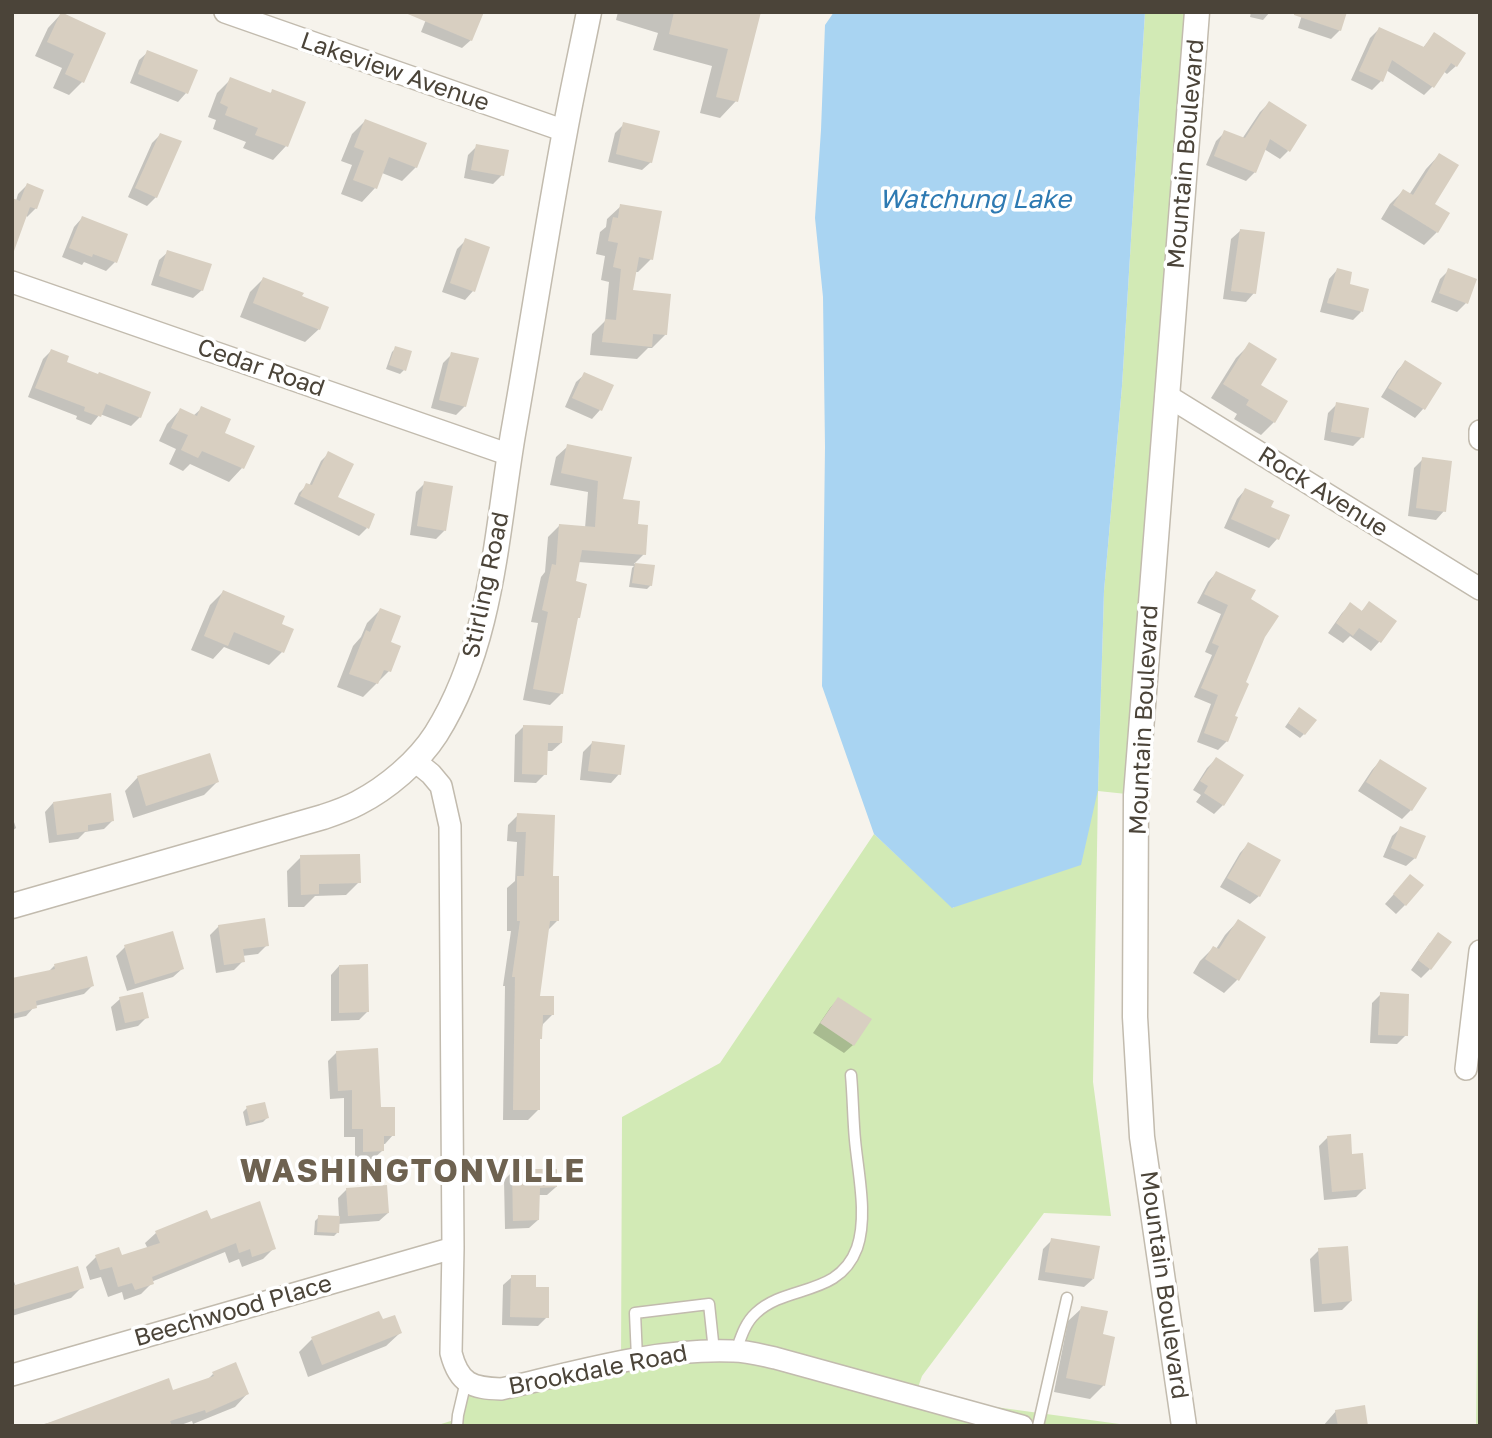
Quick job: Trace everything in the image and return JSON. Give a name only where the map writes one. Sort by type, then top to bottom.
[{"type":"street","name":"Lakeview Avenue","points":[[225,12],[565,131]]},
{"type":"street","name":"Stirling Road","points":[[12,906],[323,817],[355,805],[377,793],[415,761],[435,736],[468,670],[493,576],[510,455],[565,131],[589,12]]},
{"type":"street","name":"Mountain Boulevard","points":[[1184,1426],[1142,1137],[1135,1017],[1136,795],[1197,12]]},
{"type":"street","name":"Cedar Road","points":[[12,282],[510,455]]},
{"type":"street","name":"Rock Avenue","points":[[1166,395],[1480,589]]},
{"type":"street","points":[[1480,430],[1480,439]]},
{"type":"street","points":[[415,761],[441,786],[450,826],[453,1248],[451,1353],[455,1369],[466,1381]]},
{"type":"street","points":[[1466,1069],[1480,951]]},
{"type":"street","name":"Beechwood Place","points":[[12,1375],[453,1248]]},
{"type":"street","name":"Brookdale Road","points":[[466,1381],[480,1388],[501,1389],[636,1358],[682,1351],[736,1350],[775,1358],[1022,1426]]},
{"type":"lane","points":[[736,1350],[742,1333],[757,1312],[773,1302],[826,1283],[836,1277],[853,1256],[861,1228],[861,1208],[851,1075]]},
{"type":"lane","points":[[1038,1426],[1067,1298]]},
{"type":"lane","points":[[636,1358],[635,1313],[709,1304],[714,1351]]},
{"type":"lane","points":[[457,1426],[466,1381]]},
{"type":"green space","points":[[1145,12],[1197,12],[1136,795],[1098,791],[1093,1082],[1111,1216],[1044,1213],[922,1376],[915,1396],[1134,1426],[435,1426],[457,1419],[462,1386],[621,1366],[622,1117],[720,1063],[874,834],[953,908],[1098,790],[1104,591],[1122,386]]},
{"type":"green space","points":[[1479,1196],[1480,1426],[1476,1426]]},
{"type":"water","name":"Watchung Lake","points":[[834,12],[1145,12],[1122,386],[1104,591],[1098,790],[1081,865],[952,908],[874,834],[822,686],[825,447],[823,297],[815,218],[825,25]]},
{"type":"building","points":[[61,12],[106,33],[84,83],[65,74],[74,54],[47,42]]},
{"type":"building","points":[[403,12],[484,12],[472,41]]},
{"type":"building","points":[[674,12],[761,12],[738,102],[716,97],[728,49],[669,34]]},
{"type":"building","points":[[1294,12],[1347,12],[1341,31],[1294,15]]},
{"type":"building","points":[[1379,27],[1424,47],[1434,32],[1466,53],[1457,67],[1451,63],[1434,88],[1392,60],[1383,82],[1359,71]]},
{"type":"building","points":[[147,50],[198,70],[188,94],[138,74]]},
{"type":"building","points":[[230,77],[271,93],[272,89],[306,102],[288,147],[255,135],[258,128],[225,115],[228,107],[220,103]]},
{"type":"building","points":[[1269,101],[1307,125],[1290,152],[1270,139],[1256,173],[1214,156],[1224,130],[1245,138]]},
{"type":"building","points":[[365,119],[427,143],[417,168],[389,157],[377,189],[353,180],[364,151],[354,147]]},
{"type":"building","points":[[623,122],[660,131],[652,163],[616,154]]},
{"type":"building","points":[[160,133],[182,141],[157,198],[135,188]]},
{"type":"building","points":[[476,144],[509,150],[504,176],[471,170]]},
{"type":"building","points":[[1439,153],[1459,165],[1435,204],[1450,213],[1438,233],[1393,205],[1403,189],[1413,195]]},
{"type":"building","points":[[27,183],[44,190],[37,209],[30,207],[14,251],[12,198],[20,201]]},
{"type":"building","points":[[620,204],[662,211],[653,260],[639,257],[633,290],[671,294],[667,335],[653,334],[652,347],[602,342],[605,319],[616,320],[621,269],[613,267],[618,243],[608,241],[613,217],[618,218]]},
{"type":"building","points":[[82,216],[128,234],[117,263],[69,248]]},
{"type":"building","points":[[1240,229],[1265,232],[1256,294],[1231,291]]},
{"type":"building","points":[[465,238],[490,247],[475,292],[450,283]]},
{"type":"building","points":[[167,250],[212,264],[203,291],[159,276]]},
{"type":"building","points":[[1337,268],[1352,272],[1350,284],[1369,289],[1363,312],[1327,303]]},
{"type":"building","points":[[1448,268],[1477,279],[1468,304],[1439,293]]},
{"type":"building","points":[[263,277],[304,293],[302,296],[329,307],[320,330],[253,303]]},
{"type":"building","points":[[1249,342],[1277,359],[1261,385],[1288,401],[1275,423],[1246,405],[1249,400],[1223,384]]},
{"type":"building","points":[[395,346],[412,351],[406,371],[389,365]]},
{"type":"building","points":[[51,349],[69,356],[67,362],[151,392],[141,418],[106,404],[101,417],[84,411],[85,407],[35,388]]},
{"type":"building","points":[[451,352],[479,358],[466,407],[439,400]]},
{"type":"building","points":[[1405,360],[1442,383],[1425,410],[1388,388]]},
{"type":"building","points":[[584,372],[614,385],[602,411],[572,398]]},
{"type":"building","points":[[1336,402],[1369,408],[1364,438],[1331,432]]},
{"type":"building","points":[[201,406],[231,419],[225,433],[255,446],[244,469],[202,451],[198,458],[181,450],[188,435],[171,428],[180,408],[197,416]]},
{"type":"building","points":[[567,444],[632,457],[623,499],[640,501],[638,524],[648,525],[646,555],[582,550],[576,581],[587,584],[563,694],[533,689],[548,612],[542,610],[552,564],[556,565],[559,524],[595,527],[598,481],[561,473]]},
{"type":"building","points":[[328,451],[354,464],[338,497],[375,514],[369,529],[300,496],[306,483],[312,485]]},
{"type":"building","points":[[1422,457],[1452,461],[1446,512],[1416,508]]},
{"type":"building","points":[[424,481],[453,486],[446,531],[417,526]]},
{"type":"building","points":[[1245,488],[1274,501],[1271,507],[1290,515],[1279,540],[1231,519]]},
{"type":"building","points":[[635,563],[655,565],[652,586],[632,583]]},
{"type":"building","points":[[1216,571],[1256,590],[1251,599],[1279,616],[1265,637],[1246,682],[1249,684],[1235,716],[1238,717],[1228,742],[1204,733],[1218,695],[1201,688],[1219,646],[1212,643],[1228,605],[1204,594]]},
{"type":"building","points":[[223,590],[285,616],[282,624],[294,629],[284,653],[234,632],[228,646],[204,636]]},
{"type":"building","points":[[1369,601],[1397,621],[1381,643],[1359,628],[1353,636],[1336,623],[1350,602],[1362,611]]},
{"type":"building","points":[[380,608],[401,616],[391,642],[401,646],[391,672],[384,670],[378,684],[349,674],[366,630],[370,632]]},
{"type":"building","points":[[1299,707],[1317,720],[1305,735],[1288,723]]},
{"type":"building","points":[[523,725],[563,726],[562,743],[548,743],[547,775],[522,774]]},
{"type":"building","points":[[592,741],[625,745],[621,775],[588,771]]},
{"type":"building","points":[[210,753],[219,782],[146,806],[137,776]]},
{"type":"building","points":[[1216,757],[1244,775],[1224,806],[1204,793],[1208,786],[1200,781]]},
{"type":"building","points":[[1380,759],[1427,788],[1412,811],[1366,782]]},
{"type":"building","points":[[111,793],[114,821],[88,825],[88,831],[57,835],[53,802]]},
{"type":"building","points":[[517,813],[555,815],[553,876],[559,876],[559,921],[550,921],[540,996],[554,996],[554,1015],[543,1015],[540,1039],[540,1110],[513,1110],[515,977],[512,977],[520,921],[517,921],[517,876],[524,876],[526,832],[516,832]]},
{"type":"building","points":[[1400,826],[1426,836],[1416,859],[1391,848]]},
{"type":"building","points":[[1248,842],[1281,860],[1260,897],[1227,878]]},
{"type":"building","points":[[360,854],[361,883],[319,884],[319,894],[301,895],[300,855]]},
{"type":"building","points":[[1410,874],[1424,885],[1406,906],[1393,894]]},
{"type":"building","points":[[265,918],[269,946],[243,949],[245,962],[224,965],[218,925]]},
{"type":"building","points":[[1238,919],[1266,937],[1239,981],[1205,959],[1213,946],[1219,949]]},
{"type":"building","points":[[173,931],[184,969],[135,984],[124,945]]},
{"type":"building","points":[[1438,932],[1452,942],[1431,970],[1418,960]]},
{"type":"building","points":[[87,956],[94,986],[36,1001],[37,1008],[12,1014],[12,978],[55,969],[54,964]]},
{"type":"building","points":[[368,964],[369,1012],[339,1013],[339,965]]},
{"type":"building","points":[[143,992],[149,1018],[125,1023],[119,997]]},
{"type":"building","points":[[1380,992],[1409,994],[1408,1036],[1378,1035]]},
{"type":"building","points":[[838,997],[872,1019],[854,1046],[820,1023]]},
{"type":"building","points":[[378,1048],[381,1107],[395,1107],[395,1136],[384,1136],[384,1151],[363,1152],[363,1129],[352,1129],[352,1090],[338,1091],[336,1051]]},
{"type":"building","points":[[265,1102],[269,1118],[250,1123],[246,1106]]},
{"type":"building","points":[[1351,1134],[1352,1154],[1363,1153],[1366,1189],[1332,1192],[1327,1136]]},
{"type":"building","points":[[512,1169],[557,1169],[557,1187],[540,1188],[539,1220],[513,1221]]},
{"type":"building","points":[[387,1185],[389,1213],[348,1216],[346,1188]]},
{"type":"building","points":[[260,1201],[276,1249],[252,1257],[250,1249],[239,1253],[236,1243],[152,1277],[154,1284],[135,1290],[132,1283],[118,1287],[112,1267],[100,1270],[95,1255],[119,1247],[122,1255],[160,1243],[155,1231],[207,1210],[211,1219]]},
{"type":"building","points":[[318,1215],[340,1216],[339,1233],[317,1232]]},
{"type":"building","points":[[1051,1238],[1100,1246],[1094,1279],[1045,1272]]},
{"type":"building","points":[[1348,1246],[1352,1301],[1322,1304],[1318,1248]]},
{"type":"building","points":[[78,1266],[84,1288],[12,1310],[12,1286]]},
{"type":"building","points":[[511,1275],[536,1275],[536,1287],[549,1287],[549,1318],[510,1317]]},
{"type":"building","points":[[1081,1306],[1108,1311],[1103,1334],[1115,1337],[1105,1386],[1066,1378]]},
{"type":"building","points":[[379,1311],[383,1319],[395,1315],[402,1333],[322,1365],[311,1337]]},
{"type":"building","points":[[236,1362],[249,1394],[206,1413],[205,1410],[170,1421],[172,1426],[45,1426],[169,1378],[173,1390],[214,1376],[212,1372]]},
{"type":"building","points":[[1365,1405],[1368,1426],[1338,1426],[1335,1410]]},
{"type":"district","name":"WASHINGTONVILLE","points":[[413,1172]]}]
